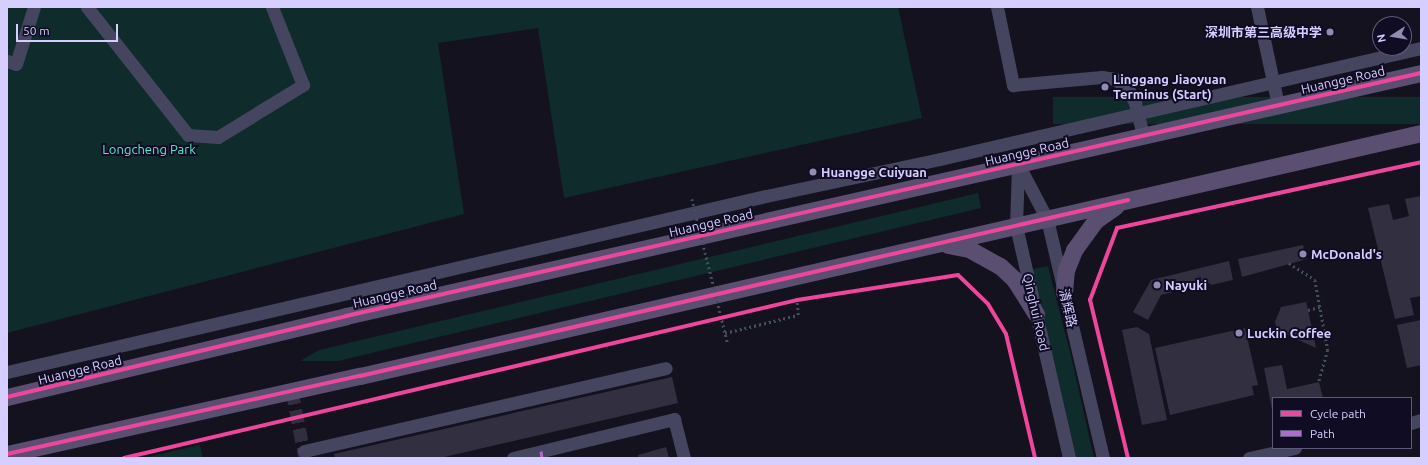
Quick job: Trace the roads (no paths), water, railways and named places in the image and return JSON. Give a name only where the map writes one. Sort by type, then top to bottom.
[{"type":"main road","name":"Huangge Road","points":[[7,397],[346,316],[1421,73]]},
{"type":"main road","points":[[7,454],[360,376],[1421,133]]},
{"type":"main road","points":[[1064,292],[1066,270],[1074,250],[1084,234],[1096,220],[1128,200]]},
{"type":"main road","points":[[937,244],[970,249],[1000,266],[1014,279],[1036,314]]},
{"type":"street","points":[[7,61],[16,64],[34,7]]},
{"type":"street","points":[[87,7],[188,135],[218,137],[303,85],[272,7]]},
{"type":"street","points":[[997,7],[1013,85],[1102,77],[1116,79],[1128,89],[1138,114],[1143,136]]},
{"type":"street","points":[[1257,7],[1278,105]]},
{"type":"street","points":[[7,372],[766,196],[1138,114],[1421,48]]},
{"type":"street","name":"清辉路","points":[[1018,164],[1048,219],[1103,458]]},
{"type":"street","name":"Qinghui Road","points":[[1018,164],[1016,226],[1069,458]]},
{"type":"street","points":[[304,451],[666,368]]},
{"type":"street","points":[[512,458],[542,455],[674,419],[684,458]]},
{"type":"street","points":[[1249,458],[1290,449]]},
{"type":"tunnel","points":[[292,391],[305,458]]},
{"type":"place","name":"深圳市第三高级中学","points":[[1330,32]]},
{"type":"place","name":"Linggang Jiaoyuan Terminus (Start)","points":[[1105,87]]},
{"type":"place","name":"Huangge Cuiyuan","points":[[813,172]]},
{"type":"place","name":"McDonald's","points":[[1303,254]]},
{"type":"place","name":"Nayuki","points":[[1157,285]]},
{"type":"place","name":"Luckin Coffee","points":[[1239,333]]},
{"type":"park label","name":"Longcheng Park","points":[[149,149]]}]
